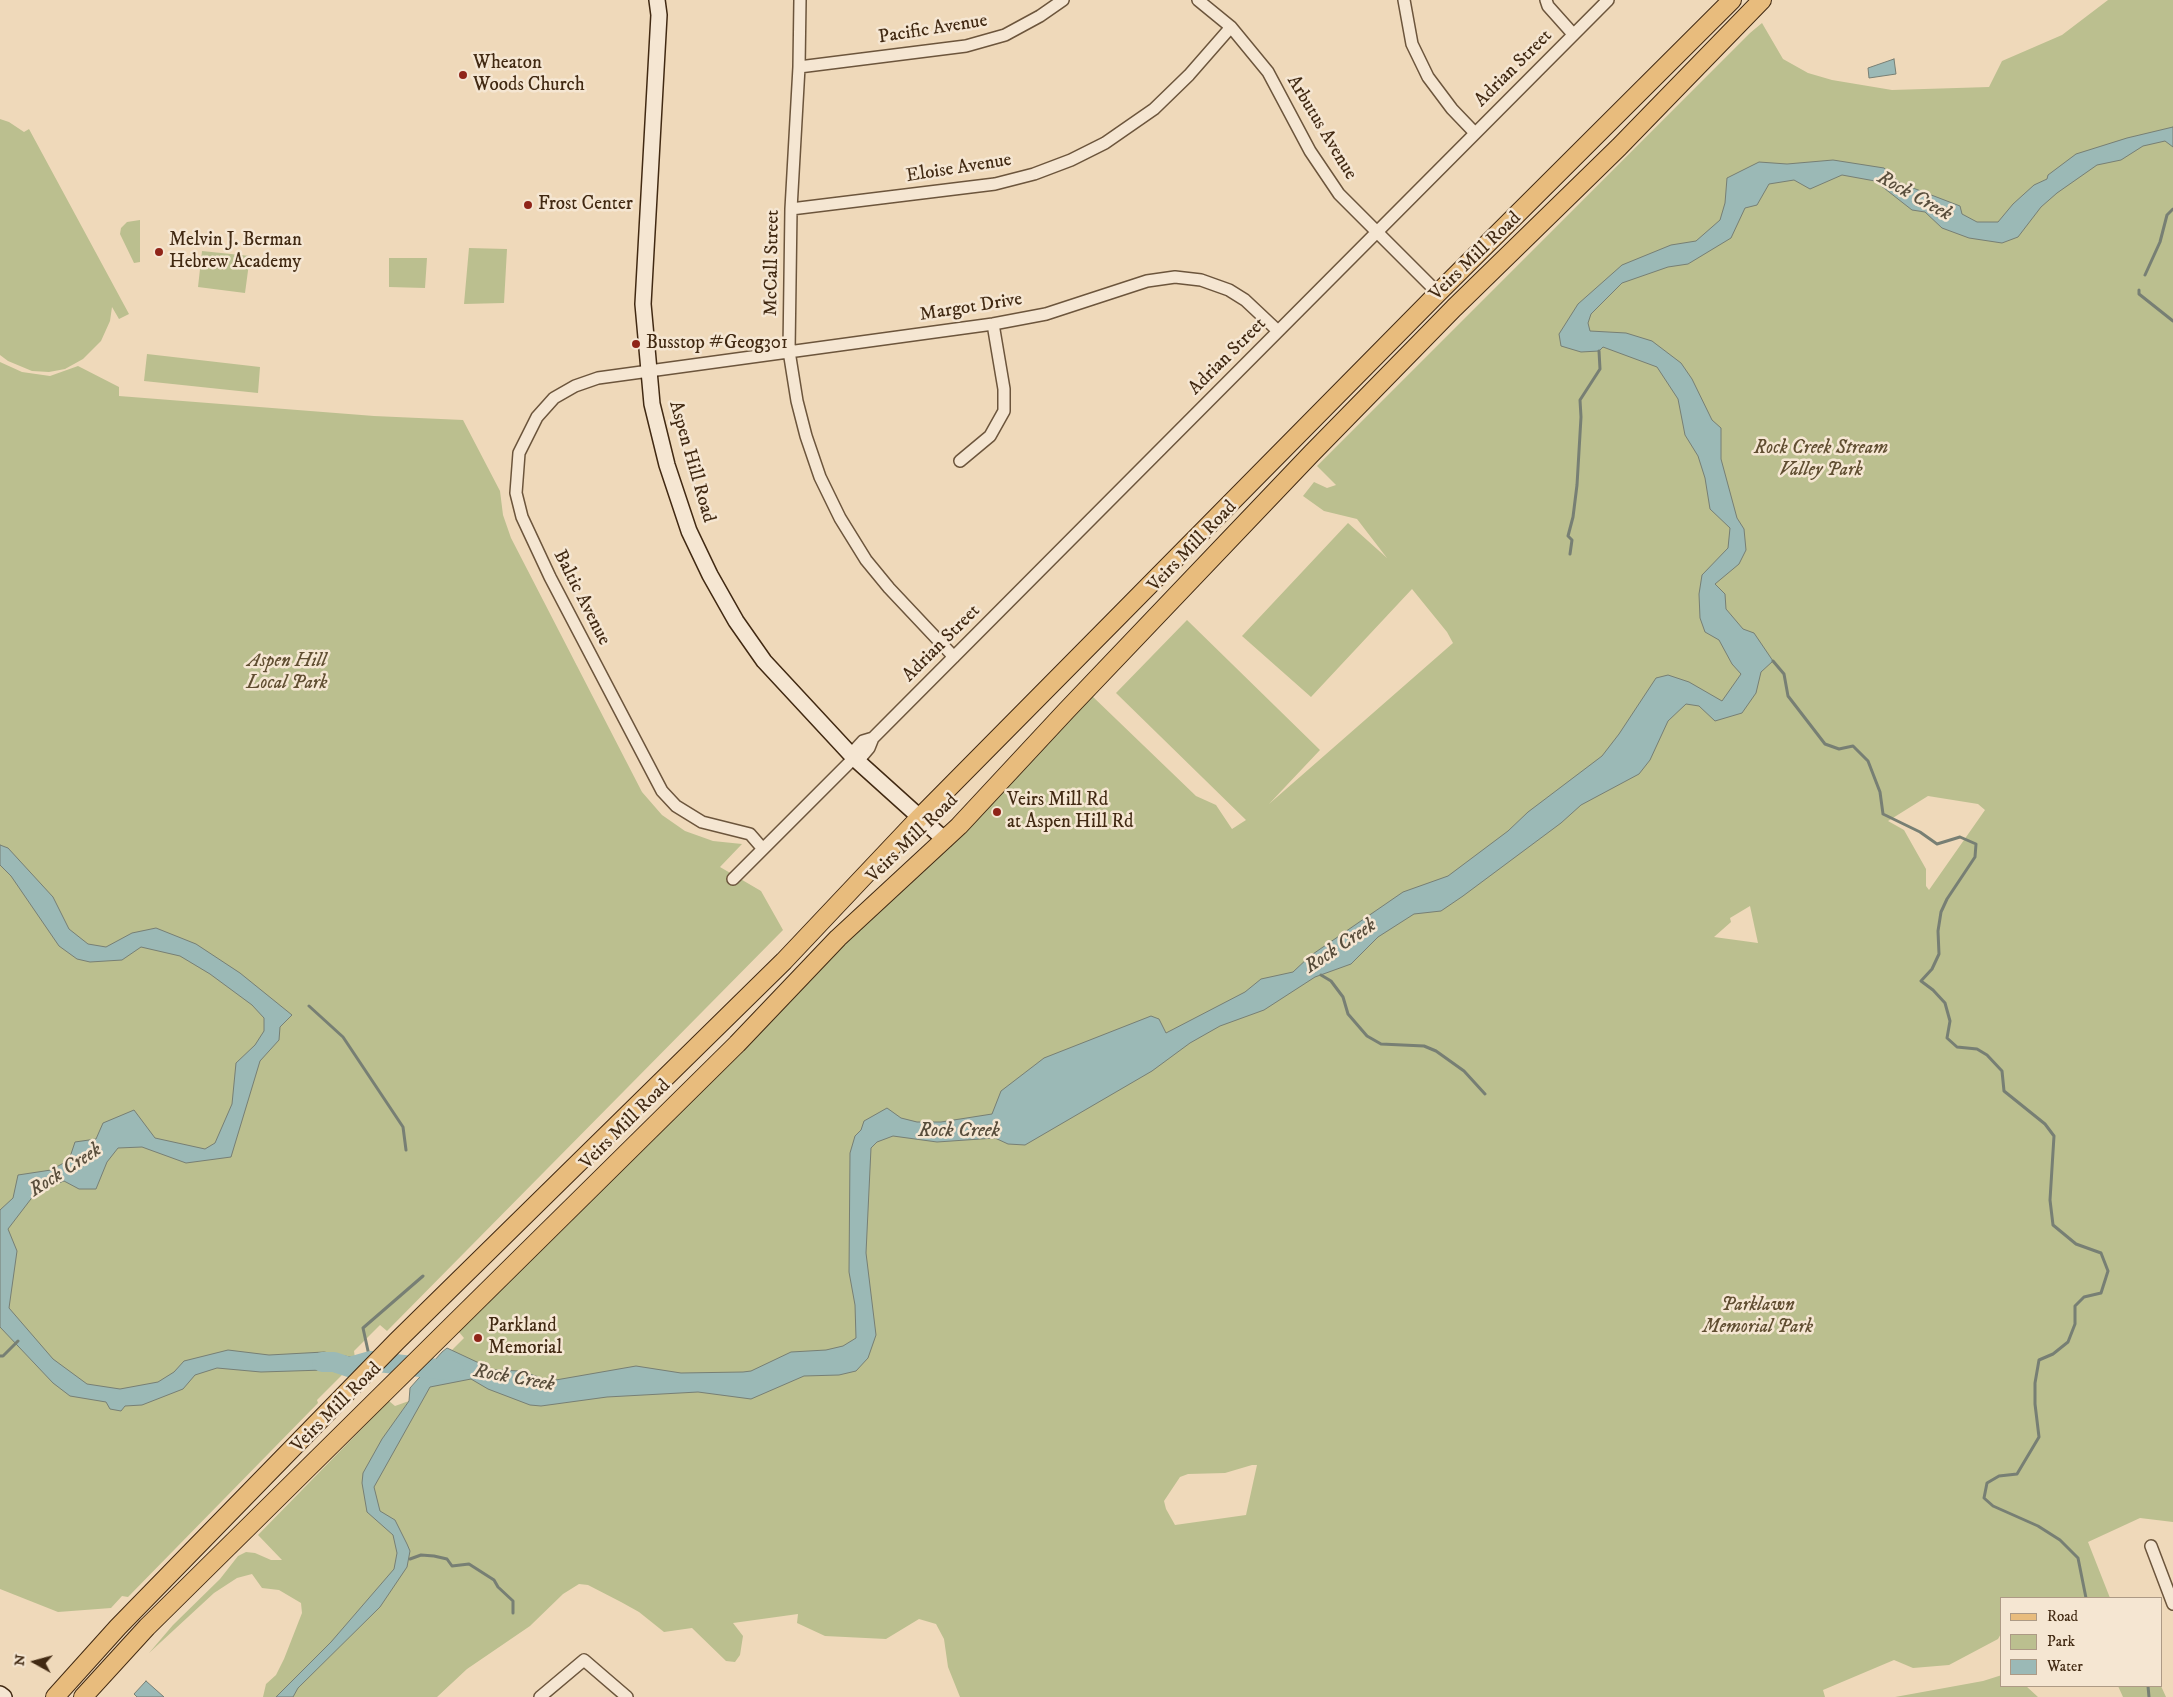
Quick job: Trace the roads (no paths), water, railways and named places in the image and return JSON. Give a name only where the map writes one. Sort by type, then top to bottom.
[{"type":"main road","name":"Veirs Mill Road","points":[[55,1697],[118,1627],[397,1341],[784,961],[920,817],[1438,293],[1732,0]]},
{"type":"main road","name":"Veirs Mill Road","points":[[83,1697],[147,1627],[737,1044],[838,938],[944,840],[1312,453],[1498,265],[1619,147],[1676,86],[1762,0]]},
{"type":"main road","points":[[1661,71],[1676,86]]},
{"type":"main road","points":[[1483,248],[1498,265]]},
{"type":"street","name":"Aspen Hill Road","points":[[657,0],[659,15],[643,304],[652,404],[667,466],[689,531],[710,575],[736,621],[764,661],[854,758],[944,840]]},
{"type":"street","name":"McCall Street","points":[[800,0],[799,67],[791,209],[789,351],[796,401],[820,477],[840,518],[866,560],[889,588],[954,657]]},
{"type":"street","name":"Pacific Avenue","points":[[799,67],[966,46],[1005,35],[1040,16],[1063,0]]},
{"type":"street","name":"Arbutus Avenue","points":[[1198,0],[1231,27],[1268,72],[1310,151],[1339,194],[1438,293]]},
{"type":"street","points":[[1404,0],[1412,44],[1428,78],[1452,109],[1475,133]]},
{"type":"street","points":[[1546,0],[1548,6],[1573,34]]},
{"type":"street","name":"Adrian Street","points":[[733,879],[854,758],[863,741],[873,738],[1608,0]]},
{"type":"street","name":"Eloise Avenue","points":[[791,209],[995,184],[1034,174],[1071,160],[1105,143],[1154,109],[1189,75],[1231,27]]},
{"type":"street","name":"Margot Drive","points":[[648,370],[994,324],[1046,314],[1147,281],[1175,277],[1201,280],[1229,290],[1245,300],[1278,331]]},
{"type":"street","points":[[960,461],[990,436],[1004,411],[1004,388],[994,324]]},
{"type":"street","name":"Baltic Avenue","points":[[648,370],[598,378],[575,386],[554,398],[537,417],[519,453],[516,493],[522,517],[550,577],[662,791],[676,806],[702,822],[750,834],[763,849]]},
{"type":"street","points":[[2151,1546],[2173,1604]]},
{"type":"street","points":[[540,1697],[584,1660],[627,1697]]},
{"type":"street","points":[[0,1694],[4,1697]]},
{"type":"water","points":[[1894,59],[1896,74],[1869,78],[1868,68]]},
{"type":"water","points":[[2173,127],[2173,147],[2165,141],[2143,146],[2121,160],[2097,165],[2057,193],[2041,207],[2018,237],[2002,243],[1969,238],[1942,228],[1925,212],[1912,210],[1875,181],[1842,175],[1810,189],[1794,180],[1769,184],[1757,205],[1745,208],[1731,238],[1688,264],[1668,267],[1622,283],[1591,314],[1588,323],[1590,331],[1626,333],[1652,341],[1681,363],[1692,379],[1712,420],[1721,428],[1721,459],[1737,518],[1744,529],[1746,550],[1739,564],[1715,584],[1725,594],[1726,609],[1743,629],[1754,633],[1773,661],[1761,672],[1756,693],[1742,713],[1715,721],[1699,706],[1686,704],[1668,721],[1650,760],[1639,774],[1581,805],[1561,823],[1441,911],[1414,914],[1378,937],[1351,964],[1315,977],[1264,1010],[1220,1026],[1190,1043],[1152,1071],[1025,1145],[1008,1144],[995,1138],[937,1142],[893,1136],[877,1142],[871,1148],[866,1253],[876,1335],[868,1358],[856,1371],[839,1375],[804,1376],[751,1399],[698,1392],[607,1397],[541,1406],[530,1405],[488,1389],[471,1379],[430,1387],[374,1487],[380,1511],[395,1520],[410,1551],[407,1567],[380,1607],[298,1688],[293,1697],[276,1697],[331,1642],[394,1569],[397,1553],[393,1535],[367,1512],[362,1483],[363,1473],[382,1439],[409,1401],[410,1388],[447,1348],[494,1370],[521,1371],[550,1381],[636,1366],[681,1373],[743,1372],[751,1371],[791,1352],[826,1350],[843,1346],[856,1338],[855,1305],[849,1272],[850,1153],[855,1136],[861,1130],[864,1121],[887,1108],[901,1118],[917,1122],[941,1122],[992,1114],[1001,1091],[1044,1058],[1151,1016],[1159,1019],[1166,1033],[1245,992],[1261,979],[1293,972],[1310,956],[1403,892],[1448,876],[1602,756],[1656,678],[1668,675],[1689,682],[1722,701],[1741,674],[1732,664],[1719,640],[1705,632],[1700,618],[1699,594],[1702,575],[1728,548],[1730,528],[1710,509],[1705,478],[1698,456],[1685,435],[1678,399],[1657,367],[1603,347],[1599,351],[1581,352],[1561,346],[1559,334],[1578,304],[1622,265],[1671,245],[1696,241],[1720,220],[1725,203],[1727,178],[1759,162],[1787,164],[1833,160],[1884,168],[1900,183],[1960,206],[1962,214],[1977,222],[1998,222],[2013,204],[2034,185],[2047,179],[2048,175],[2076,154],[2127,138]]},
{"type":"water","points":[[0,845],[8,848],[53,897],[69,929],[88,944],[106,947],[132,933],[156,928],[196,944],[240,973],[292,1015],[280,1027],[279,1040],[260,1061],[231,1157],[186,1163],[142,1147],[118,1148],[107,1162],[96,1189],[79,1189],[64,1181],[37,1191],[8,1229],[17,1251],[9,1308],[53,1359],[87,1384],[120,1389],[158,1382],[174,1372],[184,1361],[228,1350],[269,1355],[324,1352],[355,1358],[344,1373],[324,1370],[261,1372],[217,1368],[195,1375],[183,1389],[142,1405],[125,1406],[121,1411],[110,1409],[106,1402],[70,1396],[53,1383],[0,1327],[0,1210],[13,1198],[18,1175],[51,1170],[69,1160],[75,1142],[96,1139],[103,1123],[134,1110],[155,1138],[205,1149],[215,1143],[232,1104],[236,1063],[255,1045],[264,1031],[264,1018],[252,1005],[210,974],[180,956],[141,947],[122,960],[90,962],[77,959],[59,946],[11,876],[0,865]]},
{"type":"water","points":[[146,1681],[164,1697],[137,1697],[134,1694]]},
{"type":"waterway","points":[[2145,275],[2160,242],[2167,215],[2173,209]]},
{"type":"waterway","points":[[2139,290],[2139,294],[2173,321]]},
{"type":"waterway","points":[[1570,554],[1572,540],[1568,536],[1573,517],[1577,485],[1581,417],[1580,400],[1600,369],[1599,351]]},
{"type":"waterway","points":[[1773,661],[1784,674],[1788,696],[1825,744],[1839,749],[1853,746],[1868,761],[1880,792],[1883,814],[1920,832],[1937,844],[1960,837],[1976,844],[1975,857],[1947,899],[1941,912],[1938,931],[1939,954],[1932,969],[1921,981],[1945,1003],[1950,1021],[1947,1038],[1957,1047],[1977,1049],[1987,1055],[2002,1071],[2004,1091],[2045,1124],[2054,1136],[2050,1200],[2053,1225],[2076,1244],[2101,1253],[2108,1271],[2101,1293],[2084,1297],[2075,1306],[2075,1324],[2068,1342],[2053,1354],[2039,1360],[2035,1383],[2035,1404],[2039,1437],[2017,1474],[1999,1476],[1987,1483],[1984,1498],[1993,1506],[2038,1526],[2060,1540],[2078,1558],[2086,1597]]},
{"type":"waterway","points":[[1321,975],[1331,981],[1343,997],[1348,1014],[1367,1036],[1381,1044],[1424,1046],[1436,1051],[1464,1071],[1485,1094]]},
{"type":"waterway","points":[[309,1006],[343,1037],[403,1127],[406,1150]]},
{"type":"waterway","points":[[370,1360],[363,1328],[423,1276]]},
{"type":"waterway","points":[[0,1356],[3,1356],[18,1341]]},
{"type":"waterway","name":"Rock Creek","points":[[322,1362],[334,1362],[349,1367],[370,1361],[454,1371]]},
{"type":"waterway","points":[[410,1559],[421,1555],[434,1556],[447,1559],[452,1566],[469,1564],[494,1580],[498,1587],[513,1601],[513,1613]]},
{"type":"waterway","points":[[2148,1687],[2149,1697]]},
{"type":"place","name":"Wheaton Woods Church","points":[[463,75]]},
{"type":"place","name":"Frost Center","points":[[528,205]]},
{"type":"place","name":"Melvin J. Berman Hebrew Academy","points":[[159,252]]},
{"type":"place","name":"Busstop #Geog301","points":[[636,344]]},
{"type":"place","name":"Veirs Mill Rd at Aspen Hill Rd","points":[[997,812]]},
{"type":"place","name":"Parkland Memorial","points":[[478,1338]]},
{"type":"park label","name":"Rock Creek Stream Valley Park","points":[[1821,460]]},
{"type":"park label","name":"Aspen Hill Local Park","points":[[287,673]]},
{"type":"park label","name":"Parklawn Memorial Park","points":[[1758,1317]]}]
